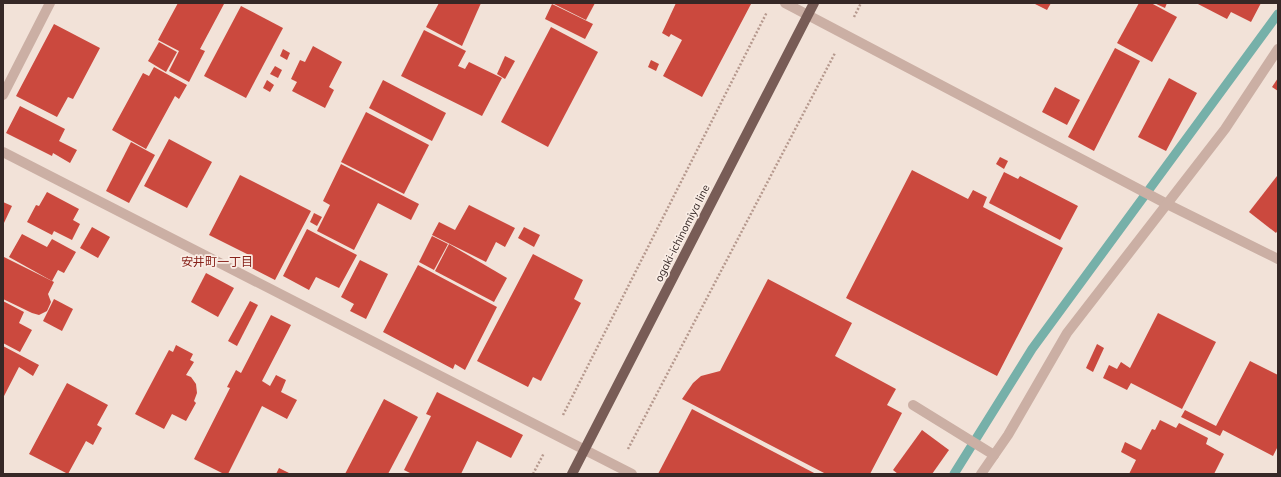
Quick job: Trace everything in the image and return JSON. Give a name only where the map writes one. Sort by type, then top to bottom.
[{"type":"main road","name":"ogaki-ichinomiya line","points":[[572,474],[814,3]]},
{"type":"street","points":[[3,95],[50,3]]},
{"type":"street","points":[[785,3],[1167,204],[1278,259]]},
{"type":"street","points":[[981,474],[1008,435],[1067,333],[1225,129],[1278,49]]},
{"type":"street","points":[[3,152],[632,474]]},
{"type":"street","points":[[913,404],[994,455]]},
{"type":"path","points":[[619,467],[861,3]]},
{"type":"path","points":[[533,474],[768,10]]},
{"type":"building","points":[[178,3],[224,4],[200,49],[205,51],[189,82],[169,71],[179,51],[158,40]]},
{"type":"building","points":[[439,3],[481,3],[462,46],[426,27]]},
{"type":"building","points":[[552,3],[595,3],[586,20]]},
{"type":"building","points":[[676,3],[751,4],[702,97],[663,76],[682,40],[671,34],[669,37],[662,33]]},
{"type":"building","points":[[1033,3],[1051,3],[1047,10]]},
{"type":"building","points":[[1139,3],[1151,3],[1177,17],[1152,62],[1117,43]]},
{"type":"building","points":[[1154,3],[1167,3],[1165,8]]},
{"type":"building","points":[[1196,3],[1261,3],[1251,22],[1231,12],[1227,19]]},
{"type":"building","points":[[552,4],[593,24],[585,39],[545,19]]},
{"type":"building","points":[[241,6],[283,28],[246,98],[204,76]]},
{"type":"building","points":[[54,24],[100,48],[73,99],[68,97],[57,117],[16,96]]},
{"type":"building","points":[[551,27],[598,52],[548,147],[501,122]]},
{"type":"building","points":[[424,30],[466,51],[458,66],[465,69],[469,62],[502,78],[482,116],[401,76]]},
{"type":"building","points":[[159,42],[177,52],[166,72],[148,61]]},
{"type":"building","points":[[313,46],[342,62],[329,87],[334,90],[325,108],[292,91],[297,82],[291,79],[300,60],[305,62]]},
{"type":"building","points":[[1115,48],[1140,61],[1094,151],[1068,137]]},
{"type":"building","points":[[283,49],[290,53],[287,60],[280,56]]},
{"type":"building","points":[[505,56],[515,61],[505,79],[497,74]]},
{"type":"building","points":[[651,60],[659,64],[656,71],[648,67]]},
{"type":"building","points":[[275,66],[282,70],[278,78],[270,74]]},
{"type":"building","points":[[154,67],[187,85],[179,99],[175,96],[146,149],[112,130],[143,73],[149,76]]},
{"type":"building","points":[[1169,78],[1197,93],[1166,151],[1138,137]]},
{"type":"building","points":[[1278,78],[1278,91],[1272,87]]},
{"type":"building","points":[[267,80],[274,85],[270,92],[263,88]]},
{"type":"building","points":[[383,80],[446,113],[432,141],[369,108]]},
{"type":"building","points":[[1055,87],[1080,100],[1067,125],[1042,112]]},
{"type":"building","points":[[20,106],[65,129],[59,141],[77,150],[70,163],[53,153],[52,156],[6,133]]},
{"type":"building","points":[[366,112],[429,145],[404,194],[341,162]]},
{"type":"building","points":[[169,139],[212,162],[187,208],[144,186]]},
{"type":"building","points":[[131,142],[155,155],[129,203],[106,191]]},
{"type":"building","points":[[1000,157],[1008,161],[1004,169],[996,164]]},
{"type":"building","points":[[341,164],[419,204],[411,220],[378,203],[354,250],[317,231],[330,205],[323,201]]},
{"type":"building","points":[[912,170],[968,199],[973,190],[987,197],[983,207],[1063,248],[997,376],[846,298]]},
{"type":"building","points":[[1004,172],[1018,179],[1020,176],[1078,206],[1060,240],[989,203]]},
{"type":"building","points":[[240,175],[311,211],[275,280],[246,265],[251,256],[209,235]]},
{"type":"building","points":[[1277,176],[1278,230],[1276,233],[1249,212]]},
{"type":"building","points":[[47,192],[79,209],[73,220],[80,224],[72,240],[54,231],[52,235],[27,222],[36,205],[39,206]]},
{"type":"building","points":[[3,202],[12,206],[3,225]]},
{"type":"building","points":[[469,205],[515,228],[505,247],[496,242],[486,262],[432,235],[439,222],[455,230]]},
{"type":"building","points":[[314,213],[322,217],[317,226],[310,222]]},
{"type":"building","points":[[92,227],[110,237],[98,258],[80,248]]},
{"type":"building","points":[[524,227],[540,235],[534,247],[518,238]]},
{"type":"building","points":[[307,229],[357,255],[339,288],[316,277],[309,290],[283,276]]},
{"type":"building","points":[[22,234],[47,247],[52,239],[76,252],[64,273],[58,270],[52,281],[9,257]]},
{"type":"building","points":[[432,236],[448,244],[434,270],[419,262]]},
{"type":"building","points":[[449,244],[507,278],[494,302],[435,271]]},
{"type":"building","points":[[533,254],[583,280],[574,299],[581,303],[541,381],[533,377],[528,387],[477,361]]},
{"type":"building","points":[[4,257],[54,282],[48,294],[51,302],[47,311],[39,315],[3,299]]},
{"type":"building","points":[[360,260],[388,274],[366,319],[350,311],[354,304],[341,297]]},
{"type":"building","points":[[418,265],[497,307],[465,370],[455,364],[453,369],[383,332]]},
{"type":"building","points":[[206,273],[234,288],[218,317],[191,302]]},
{"type":"building","points":[[768,279],[852,323],[835,356],[896,389],[887,405],[902,413],[870,474],[826,474],[682,399],[693,383],[701,376],[720,371]]},
{"type":"building","points":[[54,299],[73,309],[62,331],[43,321]]},
{"type":"building","points":[[3,301],[24,312],[19,323],[32,330],[20,352],[3,343]]},
{"type":"building","points":[[250,301],[258,305],[237,346],[228,341]]},
{"type":"building","points":[[1158,313],[1216,342],[1182,409],[1131,383],[1127,390],[1103,378],[1109,365],[1117,369],[1121,362],[1130,368]]},
{"type":"building","points":[[271,315],[291,325],[262,381],[270,386],[276,375],[286,380],[281,392],[297,400],[287,419],[262,406],[228,474],[224,474],[194,459],[230,388],[227,387],[236,370],[241,373]]},
{"type":"building","points":[[1097,344],[1104,348],[1093,372],[1086,368]]},
{"type":"building","points":[[176,345],[193,354],[190,360],[194,362],[186,375],[191,377],[196,384],[197,393],[194,401],[196,403],[186,421],[172,414],[164,429],[135,414],[169,350],[173,352]]},
{"type":"building","points":[[3,346],[39,365],[33,376],[19,367],[3,398]]},
{"type":"building","points":[[1250,361],[1278,375],[1278,446],[1273,456],[1223,430],[1220,436],[1181,417],[1185,410],[1216,426]]},
{"type":"building","points":[[67,383],[108,405],[97,425],[102,428],[93,445],[86,441],[68,474],[29,454]]},
{"type":"building","points":[[437,392],[523,435],[511,458],[477,441],[461,474],[412,474],[404,470],[431,416],[426,414]]},
{"type":"building","points":[[384,399],[418,417],[388,474],[345,474]]},
{"type":"building","points":[[692,409],[816,474],[658,474]]},
{"type":"building","points":[[1160,420],[1176,428],[1179,423],[1208,438],[1206,444],[1224,454],[1214,474],[1129,474],[1136,460],[1121,452],[1125,442],[1141,450],[1152,429],[1155,430]]},
{"type":"building","points":[[922,430],[949,450],[932,474],[898,474],[893,470]]},
{"type":"building","points":[[279,468],[291,474],[276,474]]},
{"type":"waterway","points":[[954,474],[1032,349],[1278,14]]},
{"type":"district","name":"安井町一丁目","points":[[217,262]]}]
